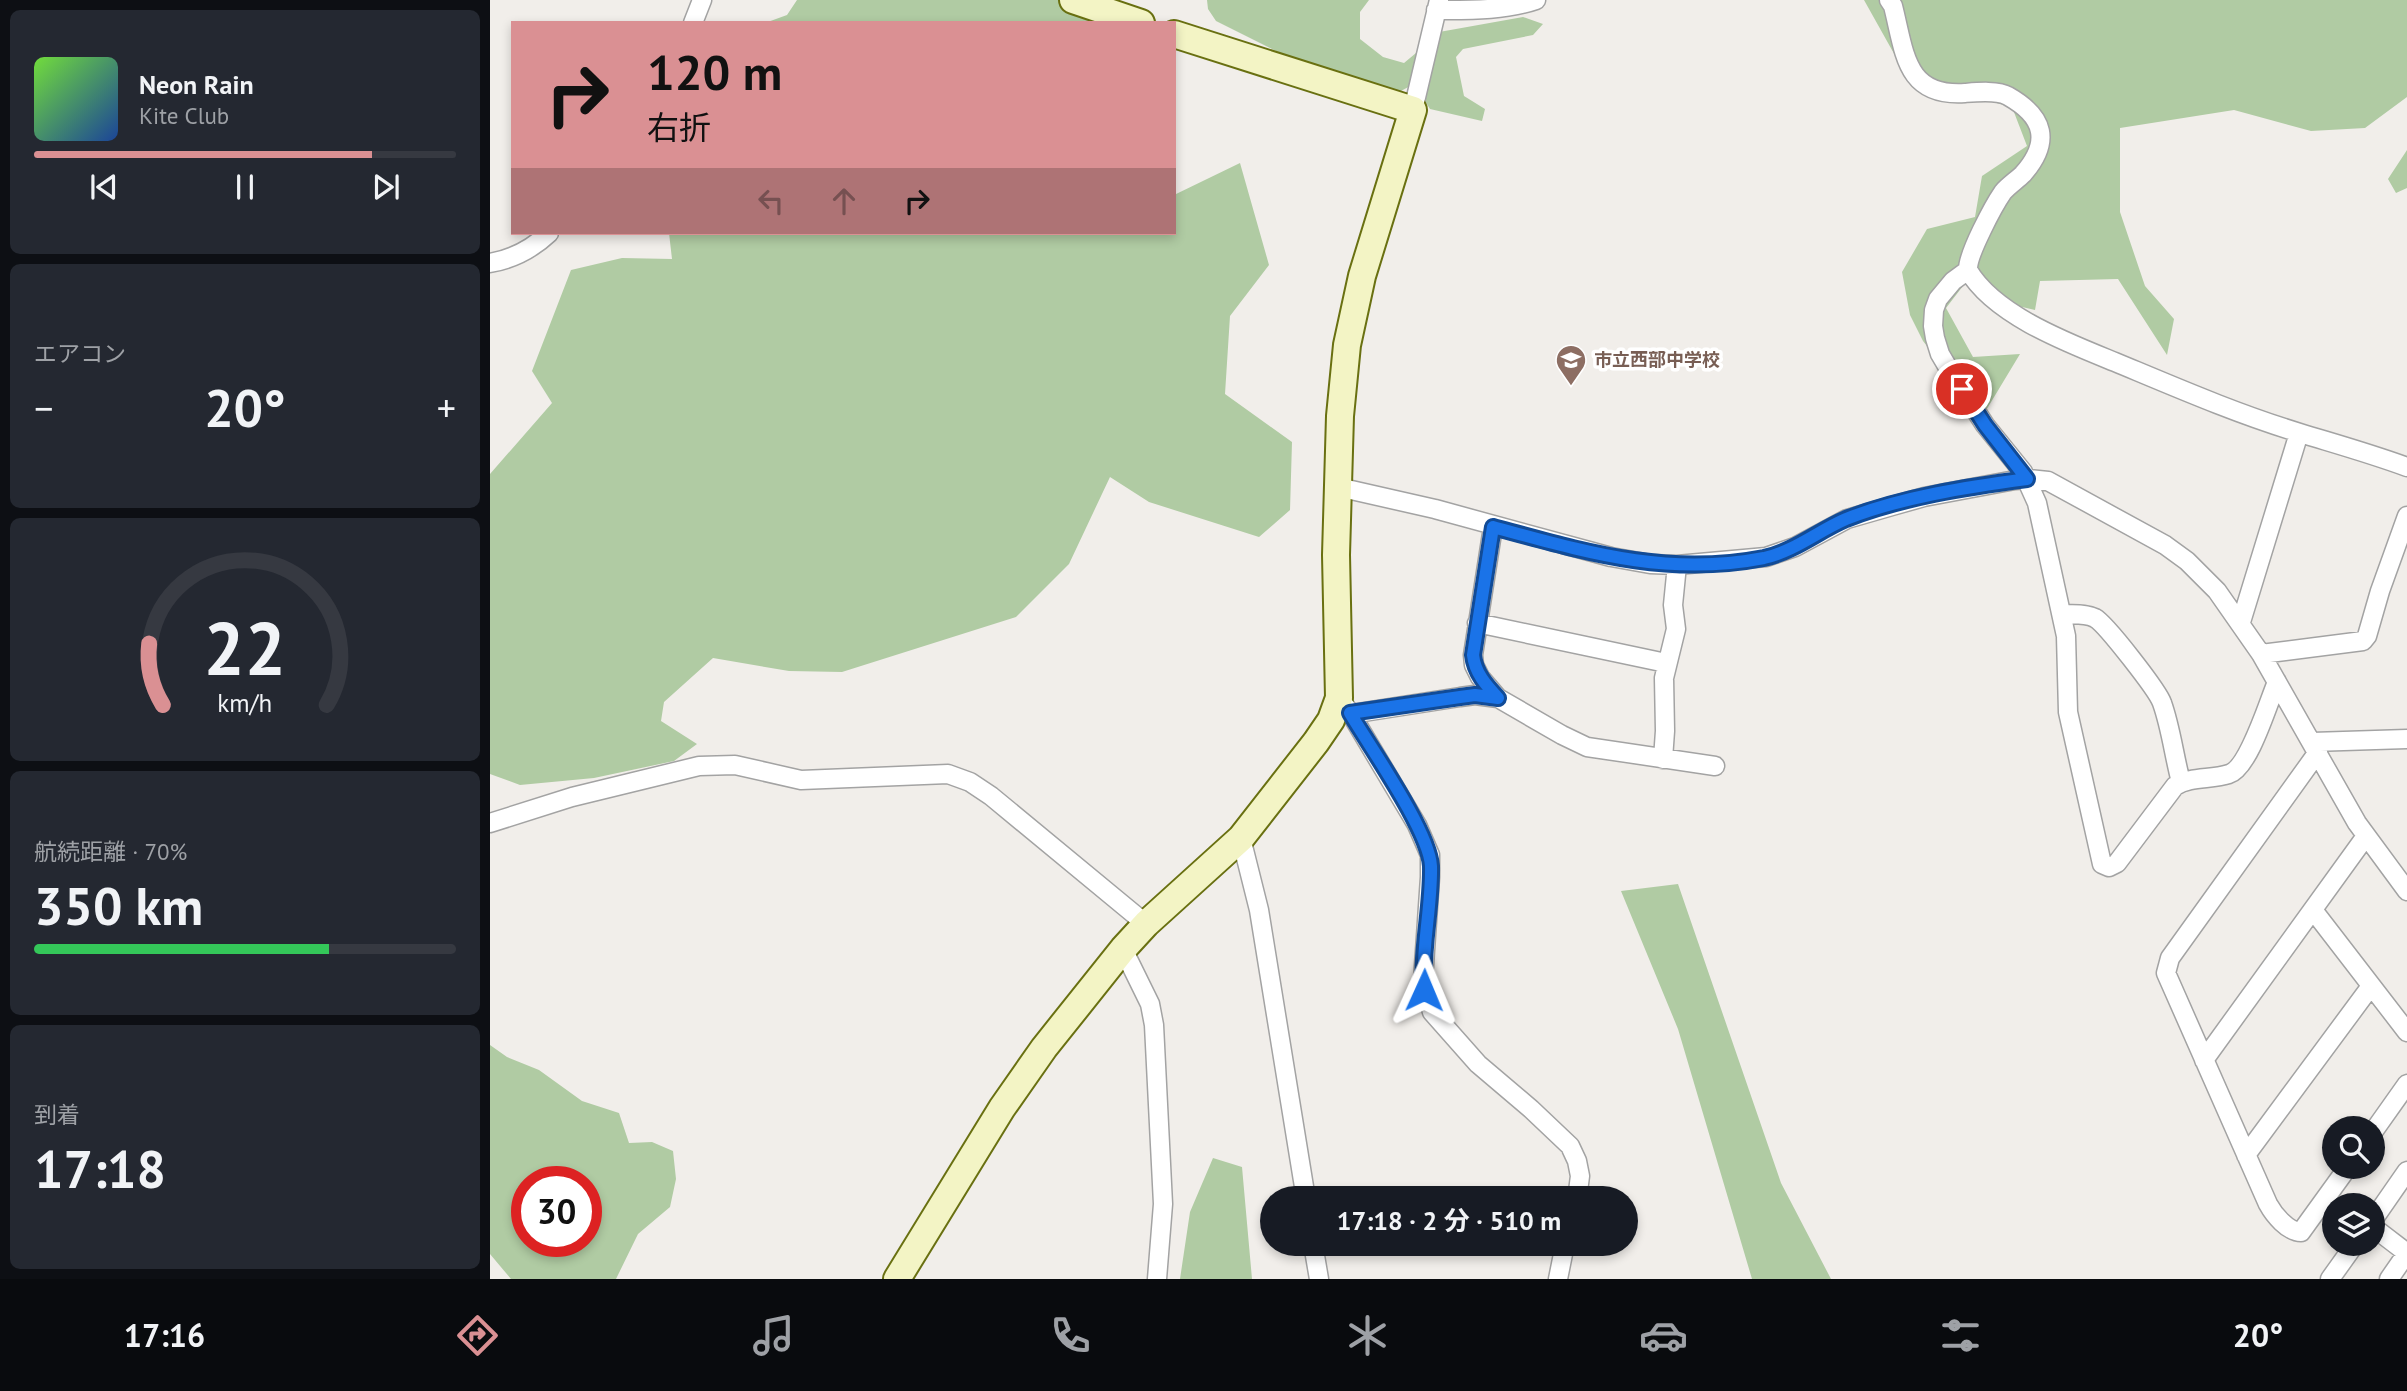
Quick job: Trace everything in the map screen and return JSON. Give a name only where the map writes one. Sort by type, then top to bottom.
[{"type":"street","points":[[694,21],[702,0]]},
{"type":"street","points":[[1073,0],[1135,21]]},
{"type":"street","points":[[1536,0],[1521,5],[1488,9],[1437,5],[1413,110],[1362,276],[1351,323],[1340,416],[1336,555],[1345,706],[1417,825],[1430,855],[1423,980],[1432,1012],[1478,1064],[1570,1146],[1577,1161],[1579,1186]]},
{"type":"street","points":[[1889,0],[1893,6],[1906,58],[1916,78],[1929,89],[1949,94],[2005,94],[2025,108],[2038,124],[2042,139],[2036,157],[2004,191],[1971,254],[1968,270],[1975,282],[1987,293],[2041,330],[2180,389],[2299,433],[2353,447],[2407,467]]},
{"type":"street","points":[[1176,35],[1413,110]]},
{"type":"street","points":[[490,263],[528,250],[547,235]]},
{"type":"street","points":[[1968,270],[1953,281],[1938,299],[1934,310],[1935,338],[1945,363],[1985,425],[2027,479],[2037,503],[2068,649],[2068,712],[2102,864],[2109,867],[2117,863],[2168,793],[2181,782],[2235,772],[2246,756],[2277,682]]},
{"type":"street","points":[[2241,622],[2299,433]]},
{"type":"street","points":[[1338,487],[1435,509],[1493,527],[1611,557],[1650,564],[1677,565],[1766,557],[1795,547],[1847,519],[1924,497],[2027,479],[2048,481],[2165,545],[2211,584],[2241,622],[2261,654],[2366,836],[2407,891]]},
{"type":"street","points":[[2261,654],[2363,641],[2367,636],[2380,590],[2407,516]]},
{"type":"street","points":[[1493,527],[1473,644],[1474,665],[1480,677],[1498,698],[1581,745],[1715,766]]},
{"type":"street","points":[[1663,759],[1663,698],[1666,663],[1676,629],[1673,605],[1677,565]]},
{"type":"street","points":[[2062,614],[2089,616],[2097,620],[2111,632],[2156,690],[2163,705],[2181,782]]},
{"type":"street","points":[[1477,623],[1666,663]]},
{"type":"street","points":[[897,1279],[1008,1098],[1044,1048],[1146,923],[1241,838],[1331,720],[1345,706],[1475,695],[1498,698]]},
{"type":"street","points":[[2315,747],[2406,741]]},
{"type":"street","points":[[2315,747],[2166,965],[2169,980],[2273,1213],[2298,1232],[2304,1229],[2339,1179]]},
{"type":"street","points":[[490,823],[572,797],[699,766],[735,765],[801,780],[948,774],[970,782],[992,796],[1146,923]]},
{"type":"street","points":[[2204,1060],[2366,836]]},
{"type":"street","points":[[1241,838],[1259,910],[1304,1186]]},
{"type":"street","points":[[2313,911],[2407,1032]]},
{"type":"street","points":[[1123,949],[1150,1004],[1154,1025],[1163,1203],[1157,1279]]},
{"type":"street","points":[[2246,1155],[2371,986]]},
{"type":"street","points":[[2384,1116],[2407,1084]]},
{"type":"street","points":[[2385,1203],[2407,1171]]},
{"type":"street","points":[[2385,1236],[2407,1253],[2389,1279]]},
{"type":"street","points":[[1315,1256],[1319,1279]]},
{"type":"street","points":[[1558,1279],[1563,1256]]},
{"type":"street","points":[[2330,1279],[2346,1256]]},
{"type":"green space","points":[[797,0],[1066,0],[1105,21],[770,21],[787,15]]},
{"type":"green space","points":[[1207,0],[1369,0],[1360,12],[1360,39],[1383,57],[1404,63],[1416,53],[1428,34],[1523,17],[1543,24],[1533,35],[1463,49],[1456,57],[1464,96],[1485,109],[1482,121],[1430,109],[1414,84],[1399,92],[1316,76],[1278,52],[1216,21],[1208,9]]},
{"type":"green space","points":[[1864,0],[2407,0],[2407,97],[2365,128],[2311,131],[2234,110],[2120,128],[2120,212],[2145,286],[2174,319],[2167,355],[2118,279],[2040,281],[2035,310],[2005,303],[1973,273],[1946,308],[1973,357],[2020,354],[1982,417],[1923,341],[1910,315],[1902,272],[1927,229],[1975,217],[1982,176],[2027,146],[2012,107],[1943,89],[1897,59]]},
{"type":"green space","points":[[2407,150],[2407,188],[2396,193],[2388,179]]},
{"type":"green space","points":[[1240,163],[1269,265],[1230,316],[1225,394],[1292,442],[1290,510],[1259,537],[1149,502],[1110,477],[1069,564],[1016,617],[842,672],[789,671],[713,658],[664,702],[661,721],[697,744],[674,761],[594,778],[520,785],[490,774],[490,474],[552,403],[532,371],[571,270],[622,258],[672,259],[669,235],[1176,235],[1176,194]]},
{"type":"green space","points":[[1678,884],[1781,1183],[1831,1279],[1752,1279],[1678,1029],[1621,891]]},
{"type":"green space","points":[[490,1045],[507,1057],[539,1070],[582,1101],[619,1113],[629,1143],[652,1142],[673,1151],[676,1179],[670,1207],[638,1234],[616,1279],[511,1279],[490,1254]]},
{"type":"green space","points":[[1213,1158],[1242,1167],[1252,1279],[1180,1279],[1190,1212]]},
{"type":"place","name":"市立西部中学校","points":[[1571,387]]},
{"type":"route","points":[[1424,990],[1430,855],[1417,825],[1350,713],[1475,695],[1498,698],[1480,677],[1473,655],[1493,527],[1611,557],[1650,564],[1740,561],[1783,552],[1847,519],[1892,506],[1924,497],[2027,479],[1985,425],[1962,389]]}]
